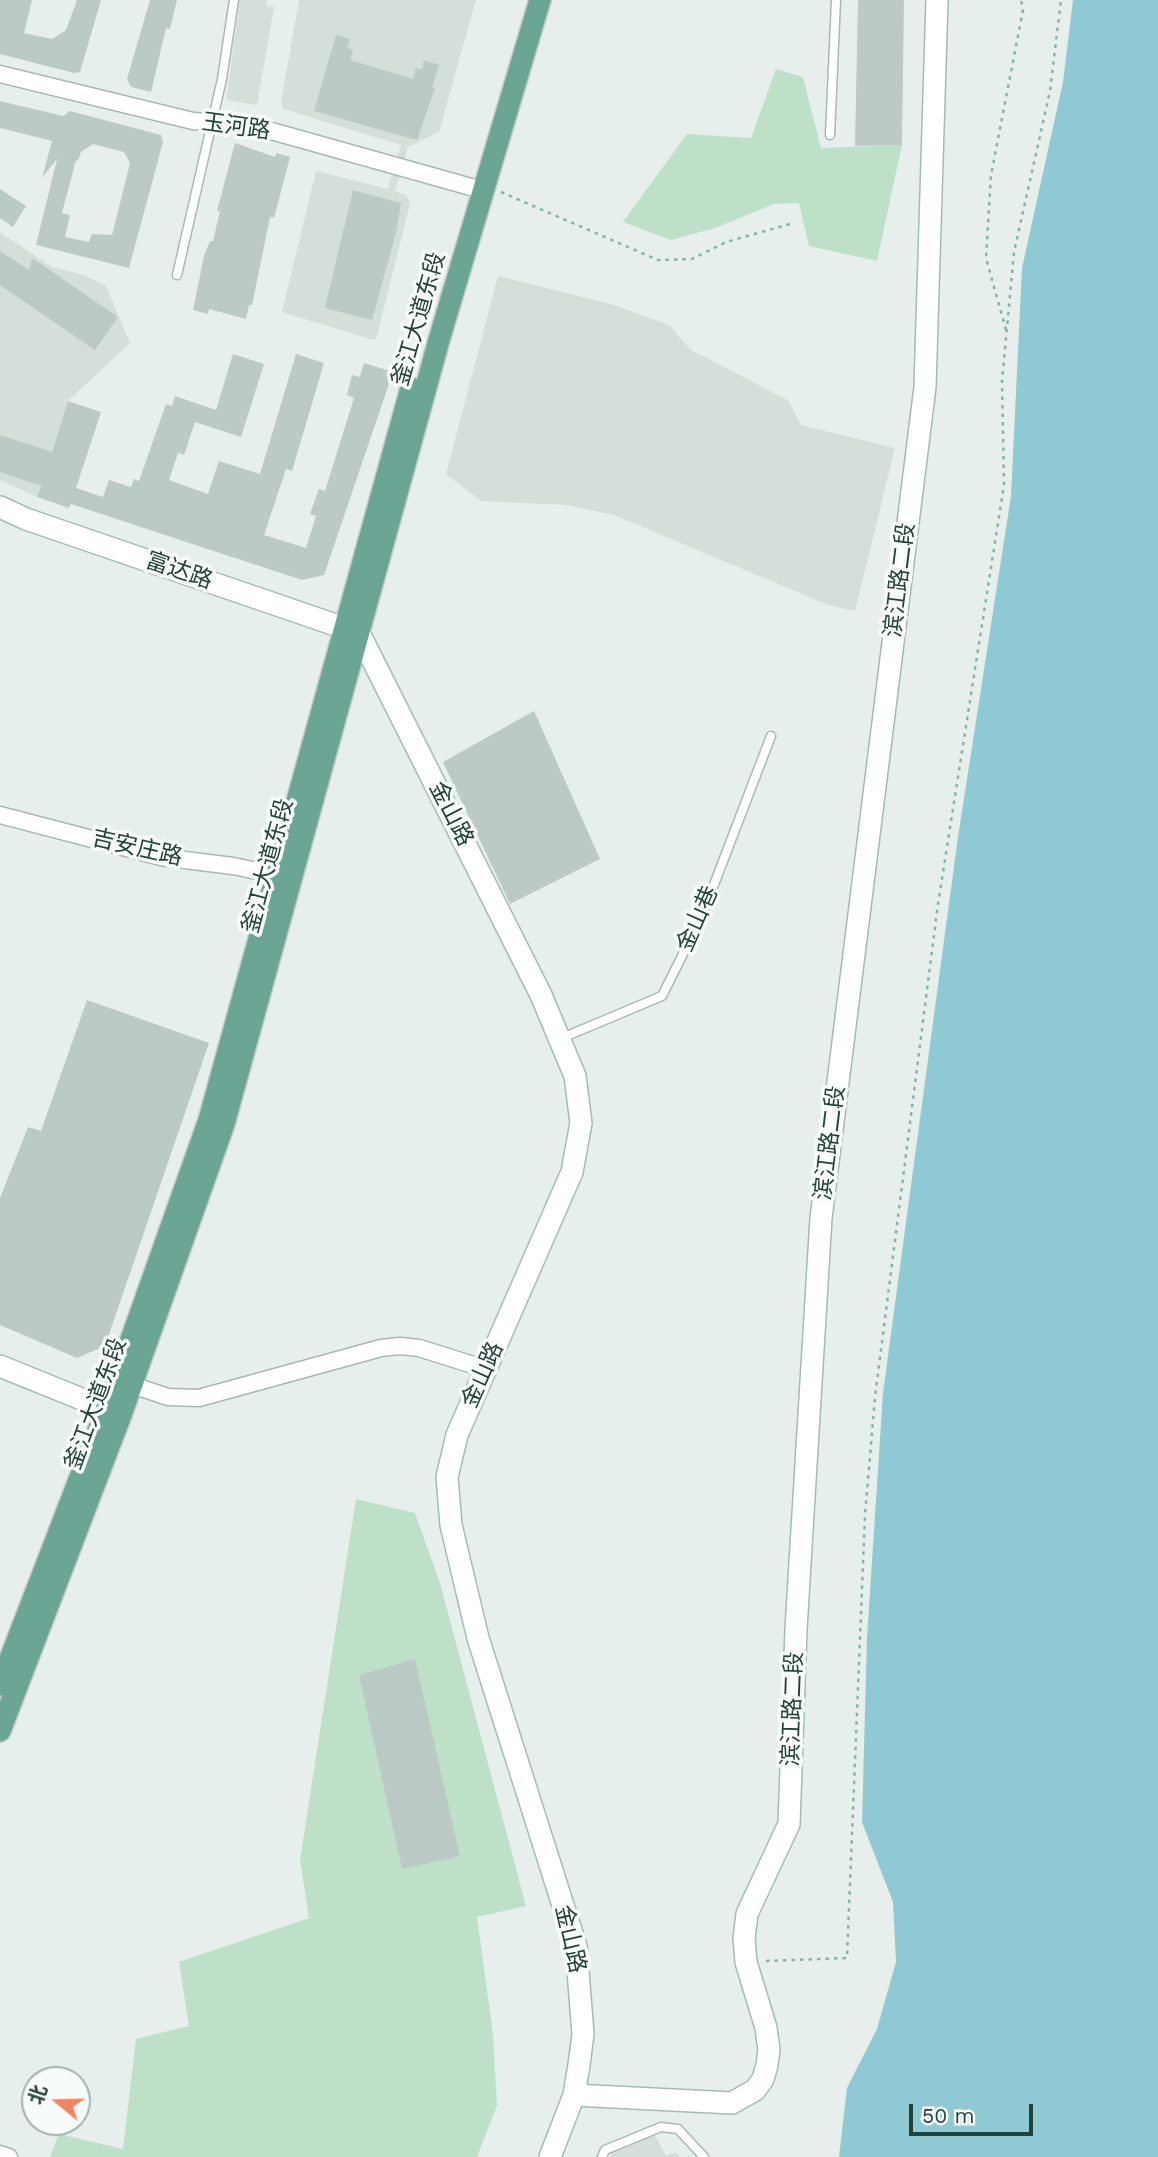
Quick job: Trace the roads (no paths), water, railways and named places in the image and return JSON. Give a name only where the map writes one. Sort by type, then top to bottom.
[{"type":"main road","name":"釜江大道东段","points":[[0,1731],[113,1413],[209,1120],[276,875],[351,630],[478,186],[527,0]]},
{"type":"main road","name":"釜江大道东段","points":[[478,186],[540,0]]},
{"type":"main road","name":"釜江大道东段","points":[[0,1685],[113,1413],[132,1385],[224,1124],[351,630]]},
{"type":"street","name":"滨江路二段","points":[[575,2095],[732,2103],[744,2098],[763,2079],[769,2050],[766,2028],[746,1962],[747,1914],[789,1824],[797,1616],[821,1219],[925,387],[937,0]]},
{"type":"street","name":"玉河路","points":[[0,74],[192,121],[250,125],[478,186]]},
{"type":"street","name":"富达路","points":[[0,507],[26,519],[351,630]]},
{"type":"street","name":"金山路","points":[[351,630],[541,995],[575,1076],[581,1123],[572,1172],[457,1435],[447,1478],[451,1525],[478,1638],[576,1946],[583,2034],[575,2095],[550,2157]]},
{"type":"street","name":"吉安庄路","points":[[0,815],[161,857],[233,866],[276,875]]},
{"type":"street","points":[[132,1385],[168,1397],[199,1398],[381,1348],[400,1346],[419,1348],[486,1369]]},
{"type":"street","points":[[0,1366],[113,1413]]},
{"type":"street","points":[[0,2154],[9,2157]]},
{"type":"lane","points":[[177,275],[212,122],[234,0]]},
{"type":"lane","points":[[830,135],[836,0]]},
{"type":"lane","name":"金山巷","points":[[559,1039],[662,996],[702,916],[771,736]]},
{"type":"lane","points":[[602,2157],[605,2150],[660,2127],[682,2132],[704,2157]]},
{"type":"water","points":[[1073,0],[1158,0],[1158,2157],[839,2157],[847,2088],[877,2029],[896,1962],[893,1902],[862,1822],[867,1638],[883,1393],[958,837],[1011,496],[1022,268],[1063,82]]}]
